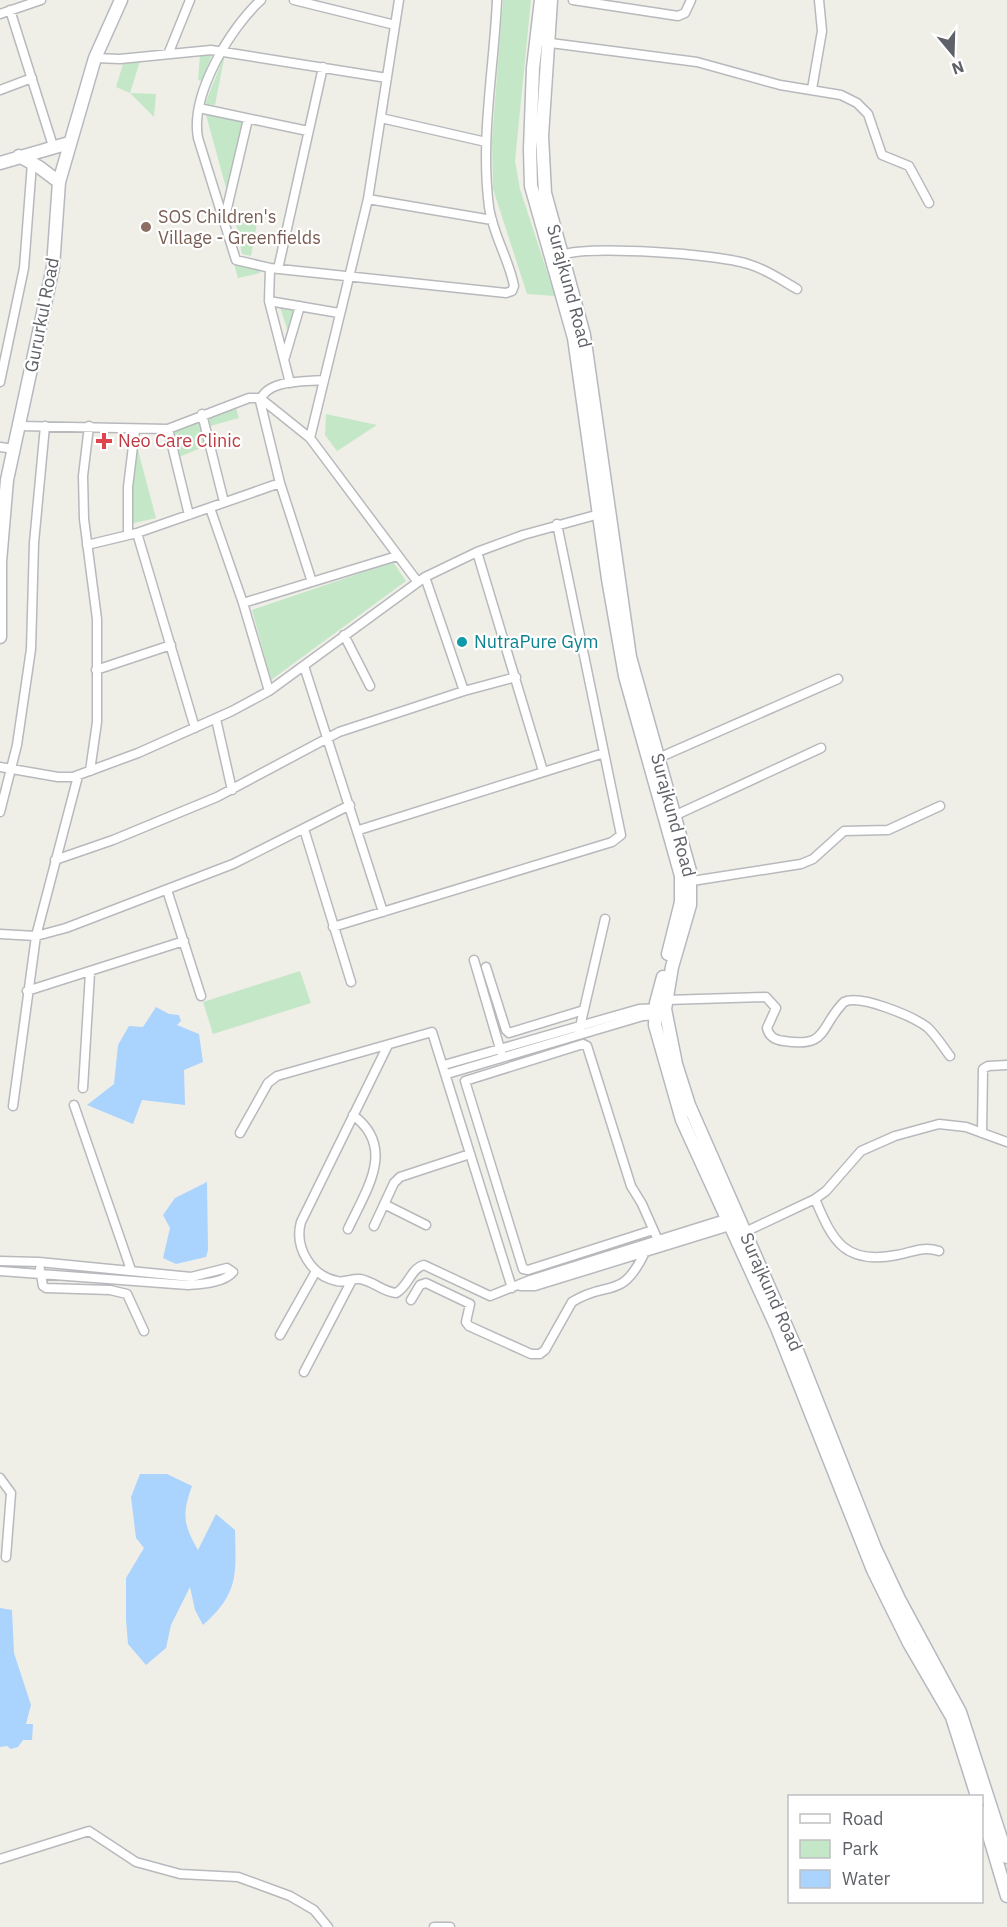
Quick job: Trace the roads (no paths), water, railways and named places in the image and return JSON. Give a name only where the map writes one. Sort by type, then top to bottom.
[{"type":"main road","name":"Gururkul Road","points":[[0,637],[3,522],[7,480],[53,267],[59,182],[95,58],[121,0]]},
{"type":"main road","name":"Surajkund Road","points":[[541,0],[542,169],[548,210],[584,335],[604,513]]},
{"type":"main road","name":"Surajkund Road","points":[[550,0],[541,42],[530,149],[531,186],[574,338],[630,657],[682,883],[681,902],[661,1009],[689,1105],[873,1570],[905,1635],[952,1717],[976,1795]]},
{"type":"main road","points":[[0,163],[69,143]]},
{"type":"main road","points":[[19,156],[59,182]]},
{"type":"main road","name":"Surajkund Road","points":[[654,760],[676,815],[692,881],[690,905],[661,1009]]},
{"type":"main road","name":"Surajkund Road","points":[[736,1223],[798,1353],[875,1548],[908,1616],[960,1712],[1007,1857]]},
{"type":"main road","points":[[983,1818],[1007,1896]]},
{"type":"street","points":[[0,14],[41,0]]},
{"type":"street","points":[[169,52],[190,0]]},
{"type":"street","points":[[261,0],[219,50],[199,108],[198,138],[236,260],[274,269],[509,292],[513,289],[513,279],[492,220],[486,179],[486,142],[497,0]]},
{"type":"street","points":[[294,0],[395,25]]},
{"type":"street","points":[[342,11],[344,0]]},
{"type":"street","points":[[310,438],[368,199],[399,0]]},
{"type":"street","points":[[573,0],[678,16],[685,13],[691,0]]},
{"type":"street","points":[[812,89],[822,31],[819,0]]},
{"type":"street","points":[[10,10],[53,146]]},
{"type":"street","points":[[541,42],[697,62],[780,85],[846,96],[865,111],[873,126],[880,152],[884,157],[909,166],[929,203]]},
{"type":"street","points":[[95,58],[219,50],[387,78]]},
{"type":"street","points":[[290,383],[269,301],[274,269],[323,67]]},
{"type":"street","points":[[0,90],[32,78]]},
{"type":"street","points":[[199,108],[308,131]]},
{"type":"street","points":[[381,117],[486,142]]},
{"type":"street","points":[[224,222],[248,119]]},
{"type":"street","points":[[0,382],[24,268],[32,163]]},
{"type":"street","points":[[368,199],[492,220]]},
{"type":"street","points":[[561,255],[597,249],[715,258],[750,264],[797,289]]},
{"type":"street","points":[[269,301],[339,313]]},
{"type":"street","points":[[285,357],[300,306]]},
{"type":"street","points":[[261,398],[274,387],[323,380]]},
{"type":"street","points":[[20,426],[168,429],[202,414],[249,398],[261,398],[310,438],[397,556],[421,579],[464,691]]},
{"type":"street","points":[[261,398],[280,483],[312,582]]},
{"type":"street","points":[[202,414],[224,502]]},
{"type":"street","points":[[0,812],[12,770],[31,649],[34,543],[45,426]]},
{"type":"street","points":[[89,426],[83,476],[87,545],[98,620],[97,722],[90,771]]},
{"type":"street","points":[[168,429],[189,515]]},
{"type":"street","points":[[135,430],[128,487],[132,534],[171,645],[195,728]]},
{"type":"street","points":[[0,447],[14,449]]},
{"type":"street","points":[[87,545],[132,534],[280,483]]},
{"type":"street","points":[[210,508],[243,603],[269,691]]},
{"type":"street","points":[[0,767],[58,777],[78,776],[195,728],[269,691],[421,579],[477,552],[556,524],[604,513]]},
{"type":"street","points":[[333,927],[617,840],[622,832],[556,524]]},
{"type":"street","points":[[477,552],[543,771]]},
{"type":"street","points":[[243,603],[397,556]]},
{"type":"street","points":[[344,635],[370,686]]},
{"type":"street","points":[[96,670],[171,645]]},
{"type":"street","points":[[304,666],[329,736],[383,912]]},
{"type":"street","points":[[56,860],[113,840],[232,790],[329,736],[464,691],[516,677]]},
{"type":"street","points":[[654,760],[838,679]]},
{"type":"street","points":[[216,719],[232,790]]},
{"type":"street","points":[[676,815],[821,748]]},
{"type":"street","points":[[359,830],[604,753]]},
{"type":"street","points":[[13,1106],[36,936],[78,776]]},
{"type":"street","points":[[0,934],[36,936],[66,928],[233,864],[350,805]]},
{"type":"street","points":[[692,881],[804,863],[816,857],[836,835],[844,831],[888,830],[940,806]]},
{"type":"street","points":[[304,830],[351,982]]},
{"type":"street","points":[[167,890],[201,996]]},
{"type":"street","points":[[580,1030],[605,919]]},
{"type":"street","points":[[27,991],[90,973],[184,941]]},
{"type":"street","points":[[474,960],[502,1053]]},
{"type":"street","points":[[486,967],[506,1030],[509,1033],[584,1010]]},
{"type":"street","points":[[83,1088],[90,973]]},
{"type":"street","points":[[502,1053],[520,1043],[643,1016],[661,1009],[766,997],[776,1008],[767,1028],[770,1036],[777,1040],[805,1043],[815,1041],[823,1035],[844,1002],[859,999],[920,1023],[934,1034],[950,1056]]},
{"type":"street","points":[[445,1070],[502,1053],[533,1047],[580,1030]]},
{"type":"street","points":[[516,1031],[520,1043]]},
{"type":"street","points":[[240,1133],[273,1078],[432,1032],[515,1287]]},
{"type":"street","points":[[653,1230],[528,1270],[523,1269],[464,1082],[535,1057],[583,1044],[587,1046],[631,1186],[653,1230],[659,1244]]},
{"type":"street","points":[[388,1045],[300,1227],[304,1253],[316,1271],[335,1281],[362,1279],[396,1293],[401,1290],[419,1266],[424,1265],[485,1295],[515,1287],[530,1280],[815,1199],[826,1191],[861,1151],[895,1136],[939,1124],[982,1133],[1007,1142]]},
{"type":"street","points":[[533,1047],[535,1057]]},
{"type":"street","points":[[982,1133],[983,1069],[988,1066],[1007,1065]]},
{"type":"street","points":[[74,1105],[130,1270]]},
{"type":"street","points":[[348,1229],[377,1160],[369,1128],[353,1114]]},
{"type":"street","points":[[374,1226],[394,1183],[404,1175],[470,1154]]},
{"type":"street","points":[[815,1199],[832,1234],[849,1253],[880,1257],[921,1248],[939,1251]]},
{"type":"street","points":[[384,1204],[426,1225]]},
{"type":"street","points":[[515,1287],[535,1286],[645,1252],[659,1244]]},
{"type":"street","points":[[411,1300],[420,1285],[426,1283],[470,1304],[466,1322],[469,1326],[531,1354],[540,1354],[545,1350],[572,1302],[626,1283],[633,1276],[645,1252]]},
{"type":"street","points":[[0,1261],[39,1262],[191,1277],[227,1268],[232,1272],[230,1276],[188,1285],[0,1271]]},
{"type":"street","points":[[39,1262],[43,1286],[46,1288],[110,1290],[128,1294],[144,1331]]},
{"type":"street","points":[[280,1335],[316,1271]]},
{"type":"street","points":[[304,1372],[352,1280]]},
{"type":"street","points":[[0,1478],[11,1493],[6,1557]]},
{"type":"street","points":[[0,1859],[89,1832],[136,1862],[180,1875],[238,1877],[290,1896],[314,1910],[328,1927]]},
{"type":"street","points":[[435,1927],[450,1927]]},
{"type":"water","points":[[156,1007],[169,1014],[179,1015],[181,1021],[177,1025],[199,1034],[203,1062],[184,1070],[185,1105],[142,1100],[133,1124],[87,1105],[114,1084],[118,1045],[129,1026],[143,1027]]},
{"type":"water","points":[[207,1182],[208,1250],[206,1257],[176,1264],[163,1258],[170,1228],[163,1215],[175,1198]]},
{"type":"water","points":[[140,1474],[167,1474],[192,1486],[186,1519],[189,1533],[198,1550],[216,1514],[235,1530],[235,1571],[229,1593],[223,1603],[203,1625],[195,1610],[190,1587],[171,1625],[166,1648],[146,1665],[128,1644],[126,1619],[126,1578],[144,1548],[136,1538],[131,1497]]},
{"type":"water","points":[[0,1608],[12,1610],[14,1653],[31,1705],[26,1724],[33,1724],[32,1740],[23,1740],[18,1747],[11,1749],[7,1746],[0,1747]]},
{"type":"place","name":"SOS Children's Village - Greenfields","points":[[146,227]]},
{"type":"place","name":"Neo Care Clinic","points":[[104,441]]},
{"type":"place","name":"NutraPure Gym","points":[[462,642]]}]
